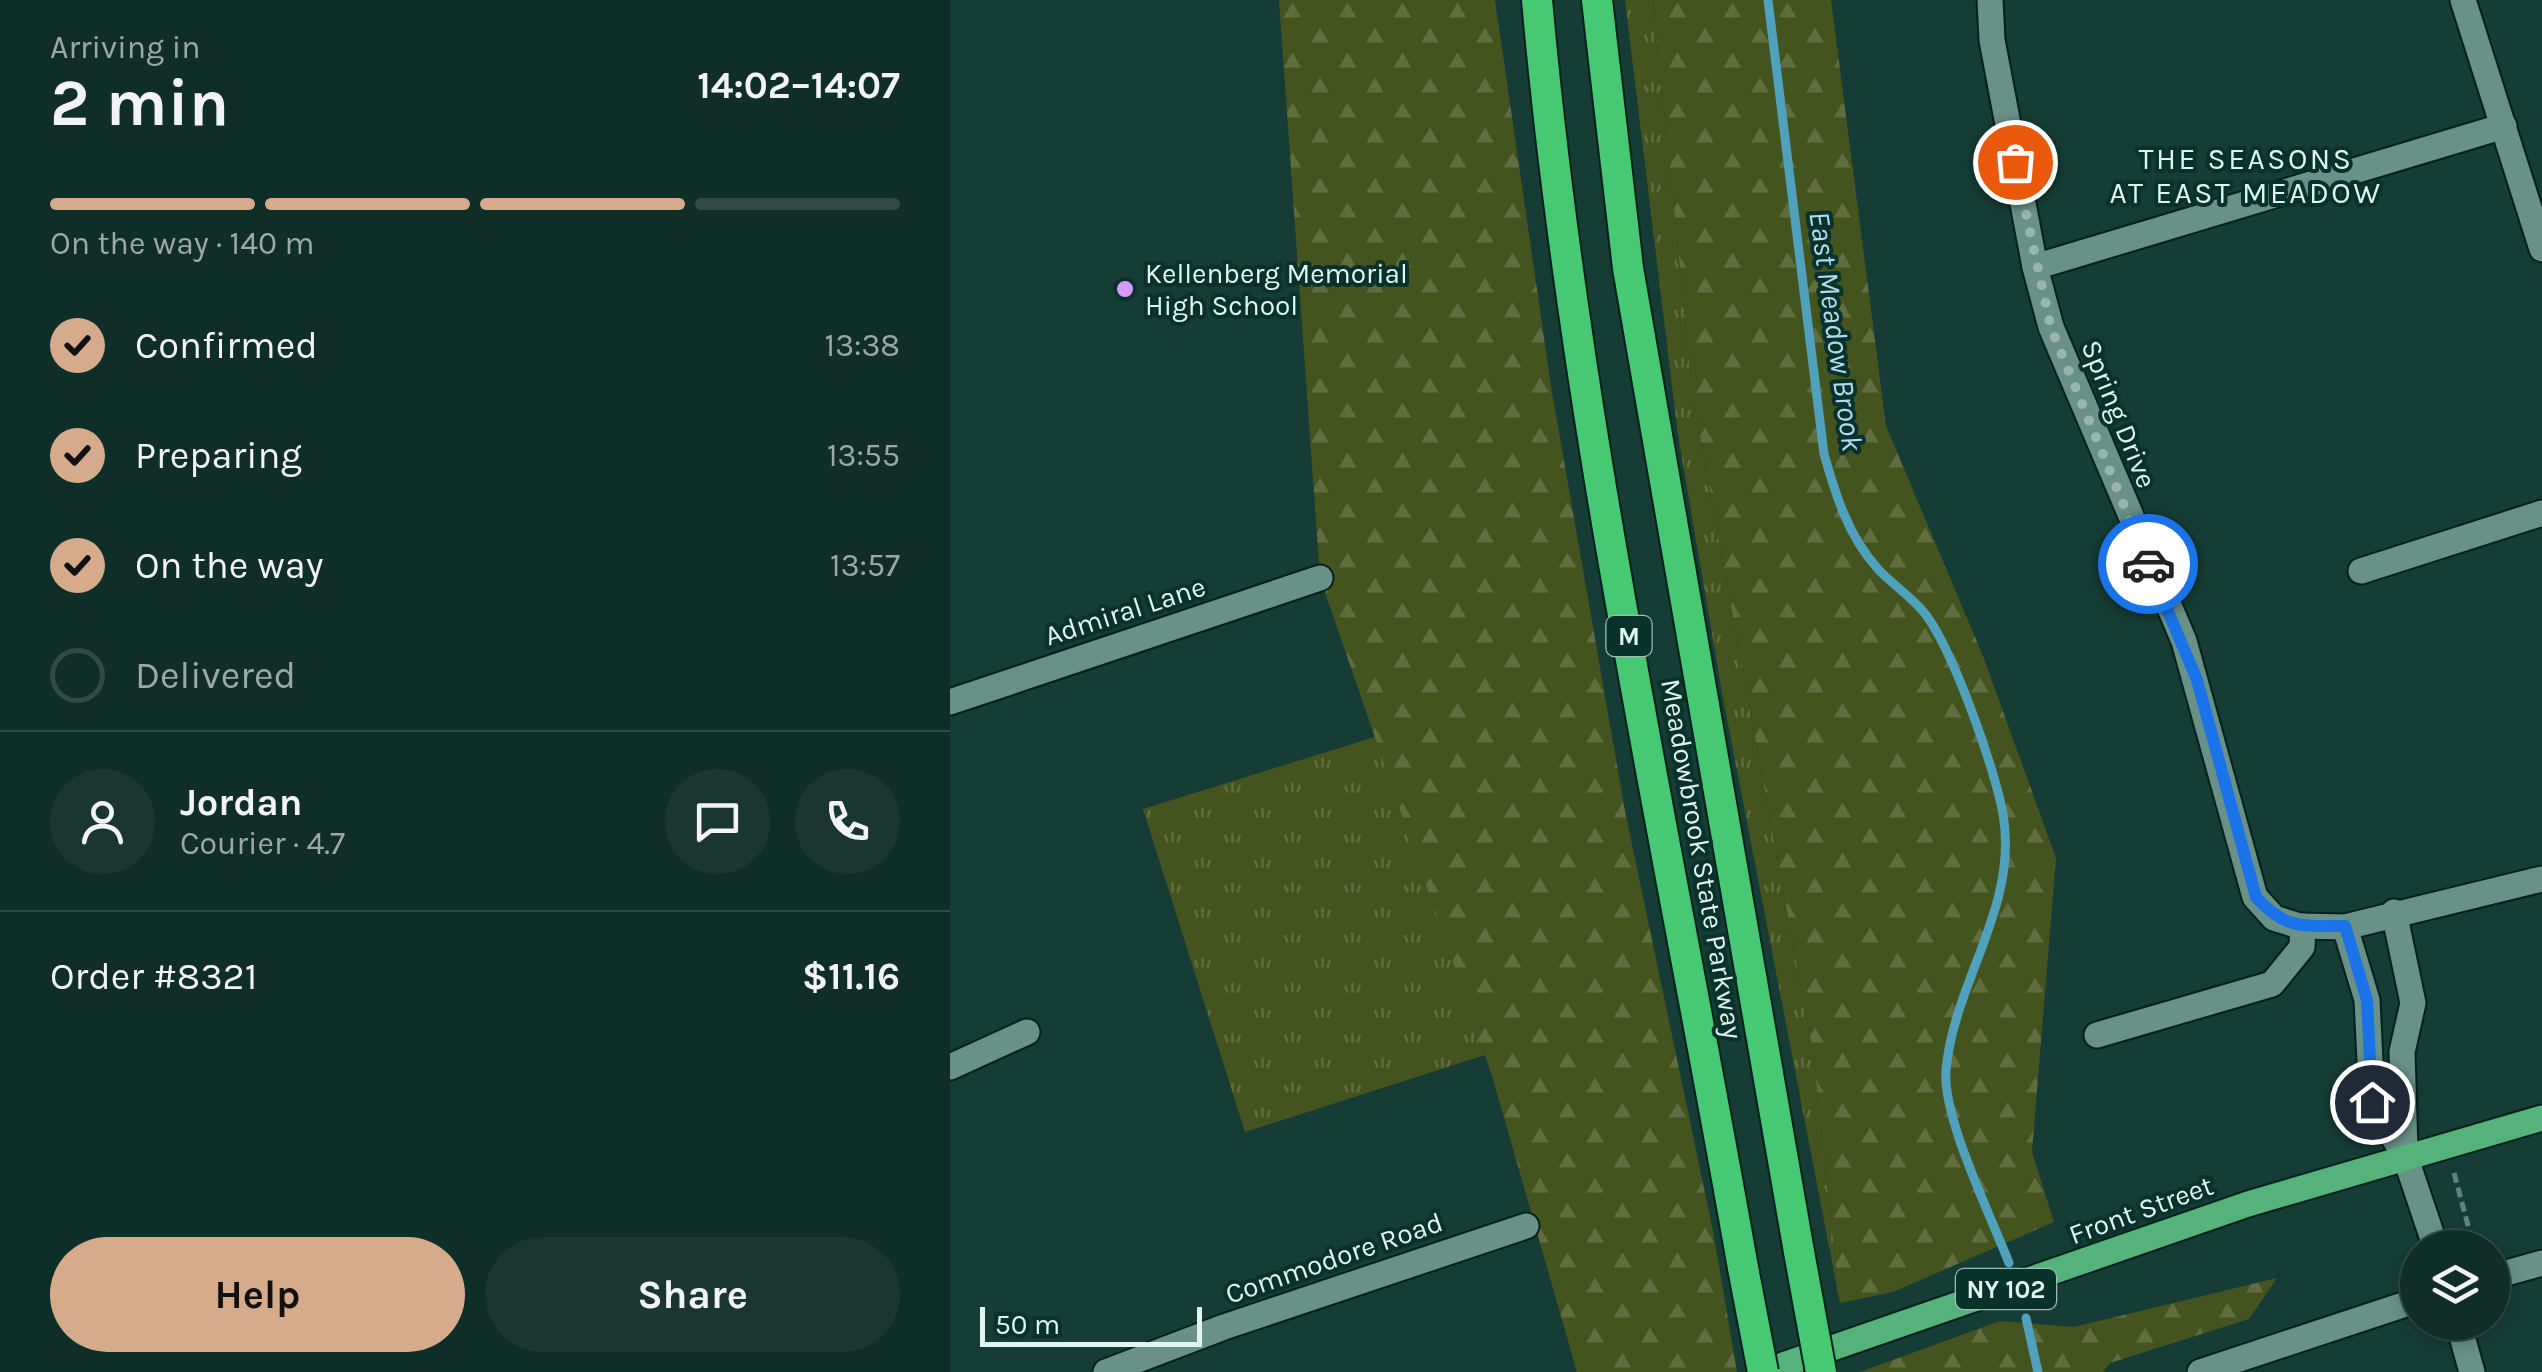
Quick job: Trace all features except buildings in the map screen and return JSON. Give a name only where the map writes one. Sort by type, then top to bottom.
[{"type":"highway","name":"Meadowbrook State Parkway","points":[[1537,0],[1568,262],[1610,535],[1763,1372]]},
{"type":"highway","name":"Meadowbrook State Parkway","points":[[1597,0],[1628,268],[1822,1372]]},
{"type":"main road","name":"Front Street","points":[[1763,1372],[2248,1204],[2542,1118]]},
{"type":"street","name":"Spring Drive","points":[[1990,0],[1992,40],[2035,267],[2051,328],[2184,641],[2256,897],[2274,918],[2303,926],[2345,926],[2542,879]]},
{"type":"street","points":[[2463,0],[2542,250]]},
{"type":"street","points":[[2035,267],[2504,126]]},
{"type":"street","points":[[2361,572],[2542,512]]},
{"type":"street","name":"Admiral Lane","points":[[950,702],[1320,578]]},
{"type":"street","points":[[2394,912],[2413,1003],[2402,1052],[2405,1156]]},
{"type":"street","points":[[2097,1035],[2272,984],[2302,947],[2303,926]]},
{"type":"street","points":[[2345,926],[2367,1000],[2372,1102],[2405,1156],[2430,1230]]},
{"type":"street","points":[[950,1067],[1027,1032]]},
{"type":"street","name":"Commodore Road","points":[[1123,1369],[1526,1226]]},
{"type":"street","points":[[2510,1272],[2542,1262]]},
{"type":"street","points":[[2200,1372],[2400,1306]]},
{"type":"street","points":[[2463,1340],[2472,1372]]},
{"type":"path","points":[[2446,1144],[2469,1230]]},
{"type":"green space","points":[[1279,0],[1495,0],[1551,386],[1625,811],[1713,1231],[1737,1372],[1577,1372],[1493,1079],[1320,578]]},
{"type":"green space","points":[[1625,0],[1653,0],[1693,398],[1813,1053],[1840,1303],[1723,698],[1678,435]]},
{"type":"green space","points":[[1653,0],[1831,0],[1886,426],[1983,656],[2056,858],[2032,1152],[2054,1222],[1893,1292],[1840,1303],[1813,1053],[1693,398]]},
{"type":"green space","points":[[1378,736],[1485,1055],[1245,1132],[1143,809]]},
{"type":"green space","points":[[2277,1278],[2249,1319],[2110,1363],[2103,1372],[1860,1372],[2000,1321],[2074,1327]]},
{"type":"waterway","name":"East Meadow Brook","points":[[1768,0],[1824,454],[1838,500],[1859,543],[1878,569],[1922,610],[1946,649],[1982,738],[2003,814],[2002,881],[1951,1037],[1946,1070],[1959,1139],[2009,1263]]},
{"type":"waterway","name":"East Meadow Brook","points":[[2026,1318],[2038,1372]]},
{"type":"way so far","points":[[2015,162],[2051,328],[2148,564]]},
{"type":"place","name":"Kellenberg Memorial High School","points":[[1125,289]]},
{"type":"district","name":"THE SEASONS AT EAST MEADOW","points":[[2246,176]]},
{"type":"route","points":[[2148,564],[2184,641],[2197,680],[2256,897],[2274,918],[2299,926],[2345,926],[2367,1000],[2372,1102]]}]
